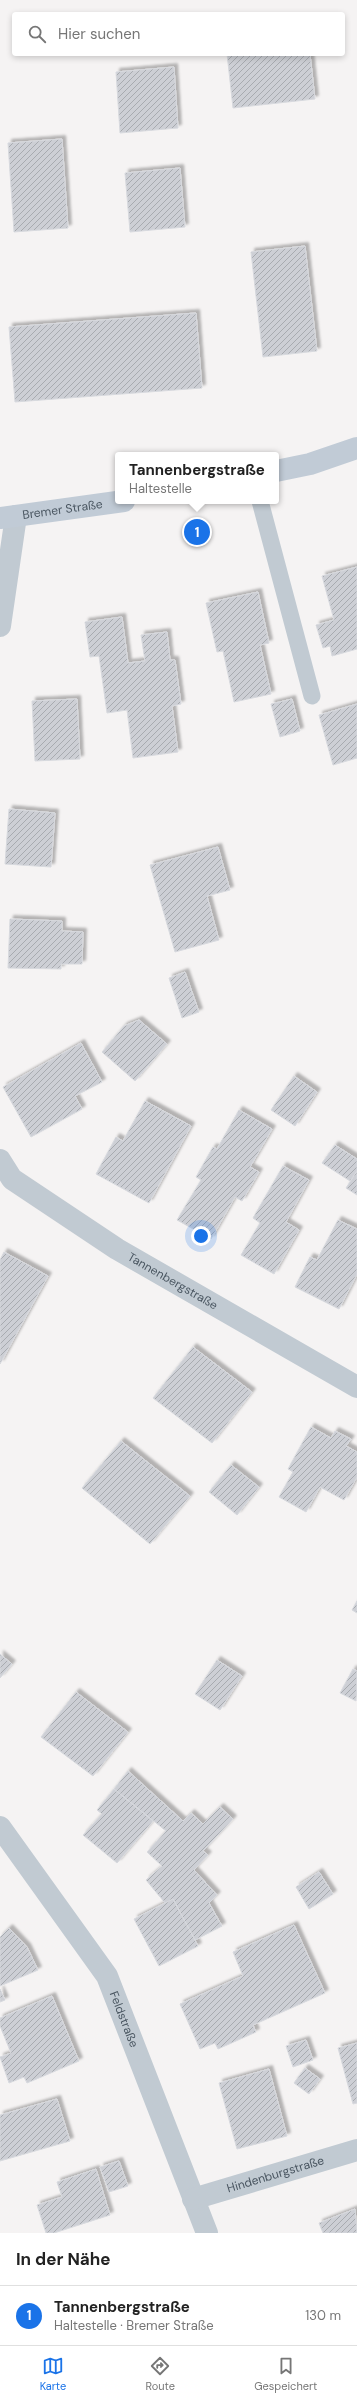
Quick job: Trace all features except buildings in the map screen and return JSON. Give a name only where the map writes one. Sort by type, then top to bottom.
[{"type":"main road","points":[[279,470],[310,464],[357,448]]},
{"type":"main road","name":"Bremer Straße","points":[[8,517],[115,502]]},
{"type":"street","points":[[0,626],[8,517]]},
{"type":"street","name":"Tannenbergstraße","points":[[0,1160],[12,1179],[117,1249],[357,1387]]},
{"type":"street","name":"Feldstraße","points":[[0,1827],[106,1976],[207,2233]]},
{"type":"street","name":"Hindenburgstraße","points":[[193,2199],[357,2150]]},
{"type":"lane","points":[[261,504],[312,696]]},
{"type":"place","name":"Tannenbergstraße","points":[[197,532]]}]
